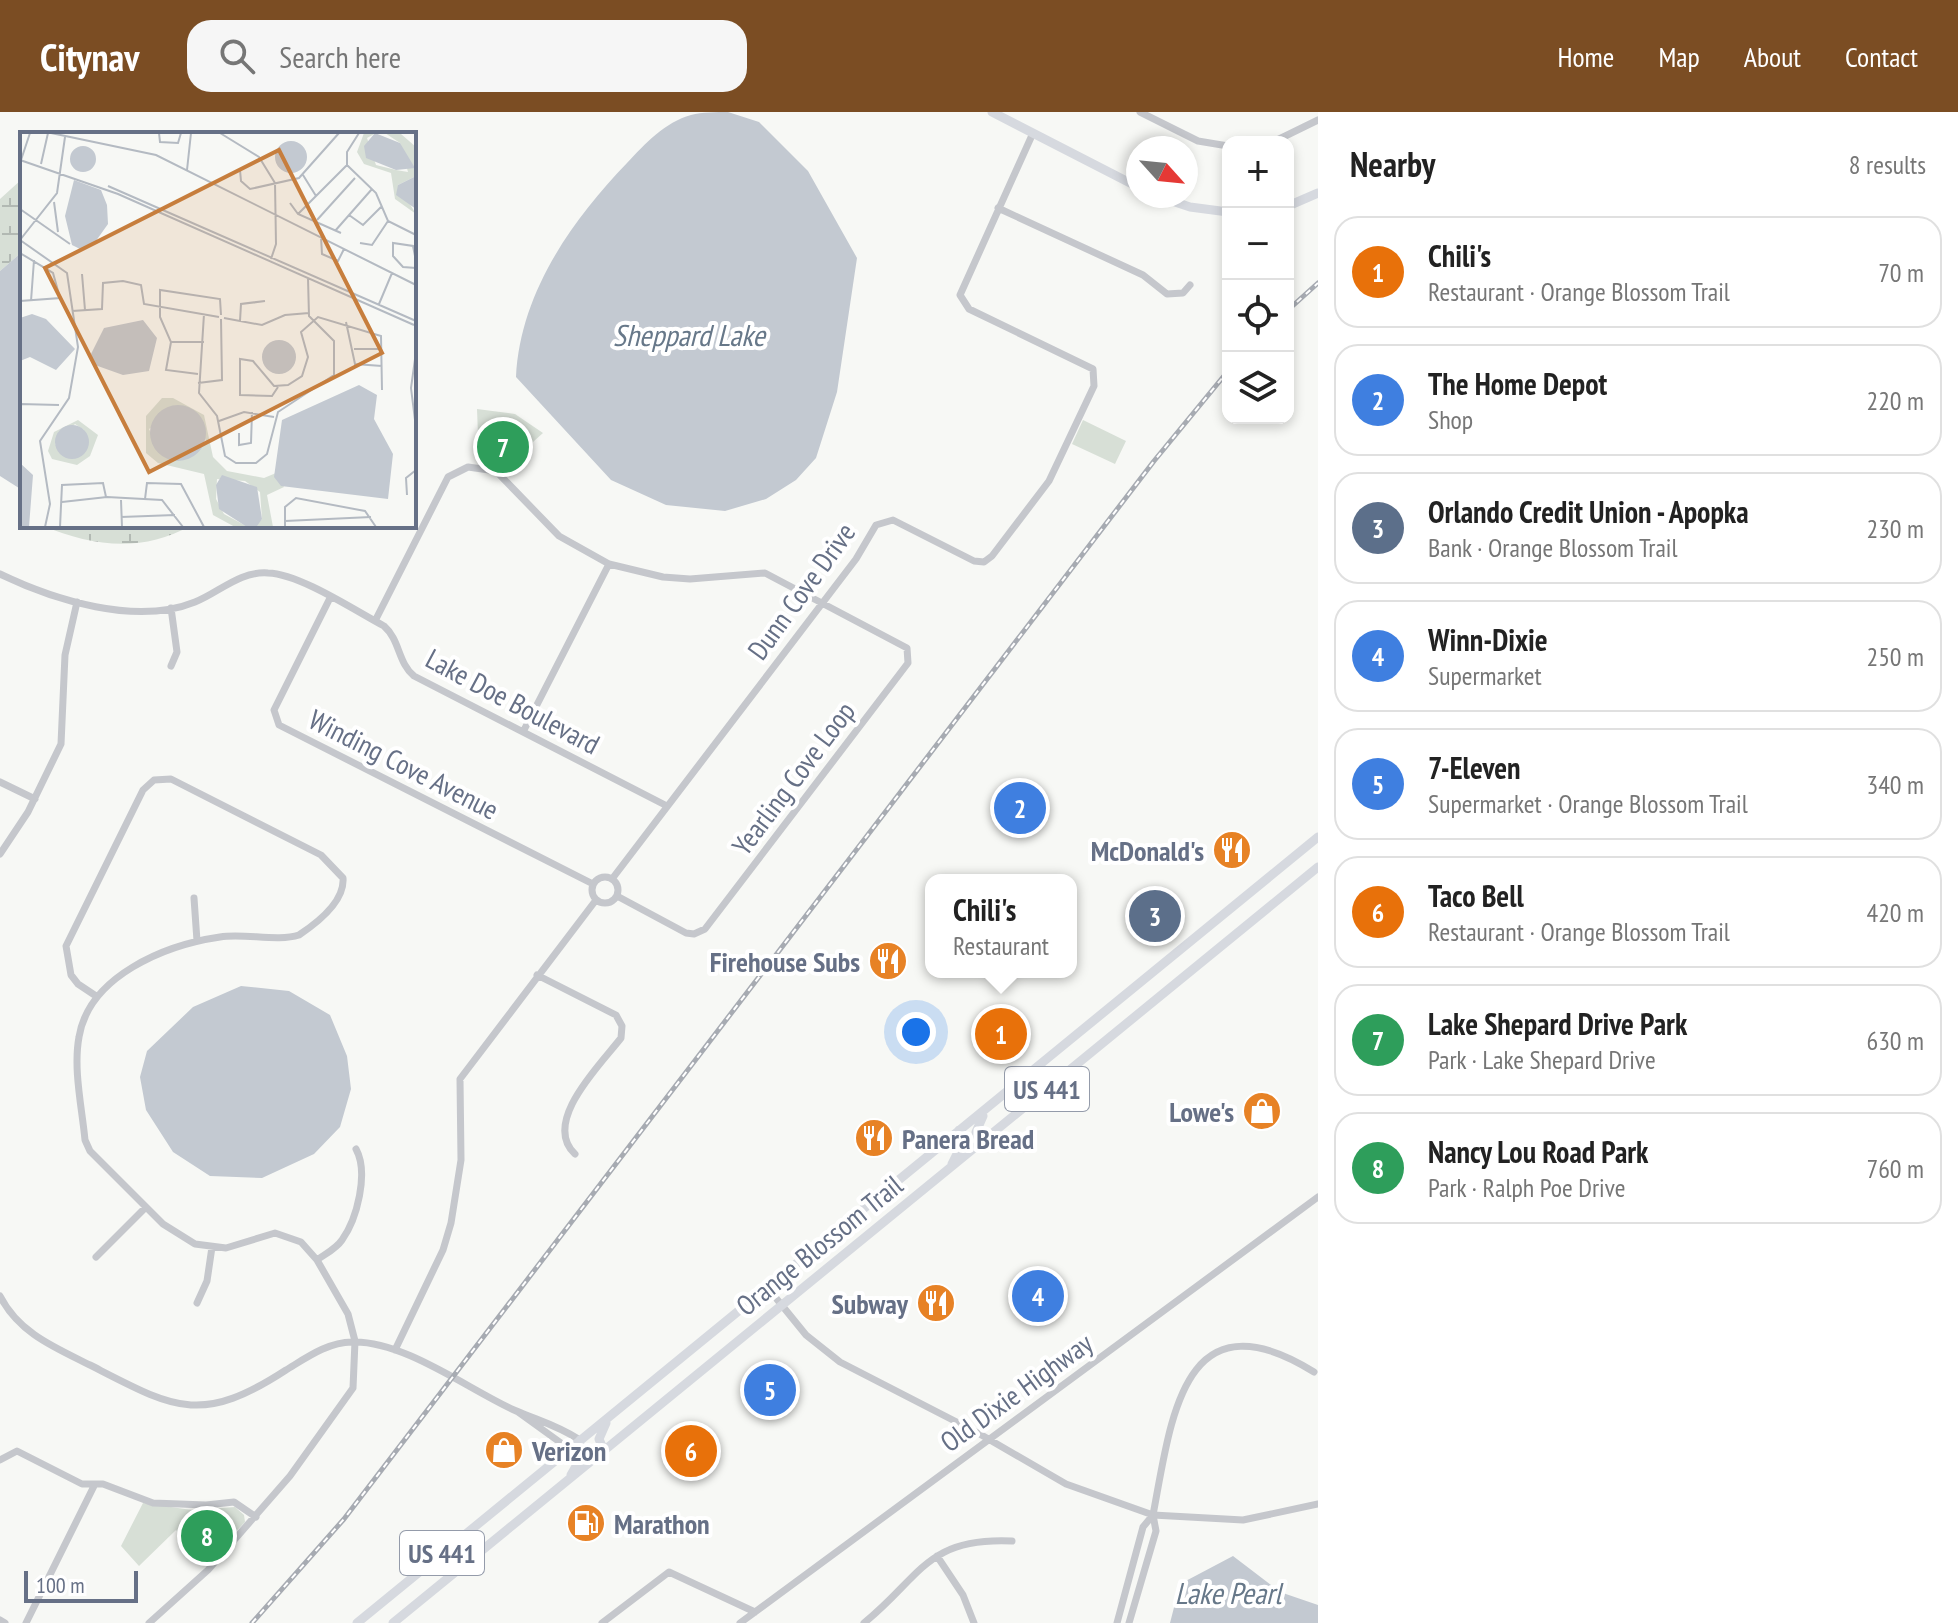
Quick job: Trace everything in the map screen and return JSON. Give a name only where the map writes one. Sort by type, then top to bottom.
[{"type":"main road","points":[[992,112],[1126,181]]},
{"type":"main road","points":[[1294,203],[1318,193]]},
{"type":"main road","points":[[1198,208],[1222,211]]},
{"type":"main road","name":"Orange Blossom Trail","points":[[357,1623],[1318,837]]},
{"type":"main road","name":"Orange Blossom Trail","points":[[393,1623],[1318,867]]},
{"type":"main road","points":[[980,1143],[976,1132],[978,1123],[989,1106]]},
{"type":"main road","points":[[949,1168],[960,1148],[959,1130]]},
{"type":"main road","points":[[604,1451],[600,1432],[610,1416]]},
{"type":"main road","points":[[568,1480],[579,1461],[580,1440]]},
{"type":"street","points":[[1140,112],[1198,141],[1222,145]]},
{"type":"street","points":[[1285,136],[1318,120]]},
{"type":"street","name":"Dunn Cove Drive","points":[[612,879],[856,559],[876,525],[884,520],[893,520],[974,561],[988,559],[1049,481],[1094,386],[1095,374],[1089,365],[969,309],[962,301],[960,288],[1033,133]]},
{"type":"street","points":[[998,208],[1143,275],[1167,294],[1183,293],[1190,285]]},
{"type":"street","points":[[375,621],[448,477],[468,467],[496,471],[559,536],[609,564],[638,573],[690,579],[765,573],[824,601]]},
{"type":"street","points":[[523,732],[609,564]]},
{"type":"street","name":"Lake Doe Boulevard","points":[[0,574],[32,589],[109,609],[171,608],[200,601],[242,577],[262,573],[287,577],[375,621],[393,636],[404,664],[414,676],[667,806]]},
{"type":"street","name":"Winding Cove Avenue","points":[[330,598],[274,710],[279,725],[593,884]]},
{"type":"street","name":"Yearling Cove Loop","points":[[617,896],[686,933],[694,934],[705,929],[908,663],[907,648],[901,642],[824,601]]},
{"type":"street","points":[[0,854],[35,799],[61,744],[65,655],[77,602]]},
{"type":"street","points":[[171,608],[177,652],[171,666]]},
{"type":"street","points":[[96,996],[71,975],[66,946],[143,790],[154,780],[171,779],[321,855],[344,881],[331,908],[299,935],[240,934],[197,941],[129,970],[96,996],[78,1042],[85,1140],[96,1158],[145,1208],[180,1236],[212,1247],[240,1246],[266,1235],[282,1234],[301,1242],[317,1260],[348,1314],[355,1341],[353,1388],[290,1476],[208,1570],[149,1623]]},
{"type":"street","points":[[0,782],[35,799]]},
{"type":"street","points":[[395,1350],[443,1250],[451,1223],[461,1160],[460,1079],[596,900],[593,884],[600,878],[612,879],[618,888],[617,896],[607,903],[596,900]]},
{"type":"street","points":[[194,898],[197,941]]},
{"type":"street","points":[[537,975],[616,1015],[622,1026],[621,1038],[567,1112],[566,1137],[575,1154]]},
{"type":"street","points":[[317,1260],[339,1245],[347,1231],[362,1169],[356,1149]]},
{"type":"street","name":"Old Dixie Highway","points":[[740,1623],[1318,1197]]},
{"type":"street","points":[[96,1257],[145,1208]]},
{"type":"street","points":[[197,1303],[207,1281],[212,1247]]},
{"type":"street","points":[[767,1287],[806,1335],[840,1362],[989,1439],[1066,1484],[1153,1515],[1243,1520],[1318,1504]]},
{"type":"street","points":[[0,1296],[13,1319],[39,1339],[158,1400],[185,1407],[210,1405],[242,1395],[333,1345],[355,1341],[395,1350],[518,1412],[561,1443],[557,1459]]},
{"type":"street","points":[[1129,1623],[1156,1531],[1153,1515],[1175,1404],[1191,1375],[1208,1360],[1232,1348],[1256,1345],[1287,1355],[1314,1372]]},
{"type":"street","points":[[518,1412],[547,1420],[580,1440]]},
{"type":"street","points":[[0,1460],[9,1453],[20,1452],[82,1484],[103,1484],[153,1503],[206,1505],[234,1502],[256,1517]]},
{"type":"street","points":[[26,1623],[94,1486]]},
{"type":"street","points":[[1117,1623],[1143,1527],[1153,1515]]},
{"type":"street","points":[[864,1623],[901,1585],[937,1556],[962,1543],[1012,1541]]},
{"type":"street","points":[[937,1556],[963,1595],[974,1623]]},
{"type":"street","points":[[602,1623],[669,1572],[755,1612]]},
{"type":"street","points":[[0,1620],[5,1623]]},
{"type":"green space","points":[[20,181],[20,254],[0,271],[0,199]]},
{"type":"green space","points":[[477,409],[515,414],[543,433],[504,468],[479,461]]},
{"type":"green space","points":[[1083,420],[1126,441],[1115,464],[1072,444]]},
{"type":"green space","points":[[48,528],[186,528],[154,540],[117,544]]},
{"type":"green space","points":[[143,1503],[192,1510],[235,1507],[244,1515],[245,1522],[208,1561],[176,1530],[139,1566],[121,1546]]},
{"type":"water","name":"Sheppard Lake","points":[[728,112],[759,122],[808,171],[857,258],[837,392],[816,458],[796,480],[766,499],[725,511],[666,505],[611,480],[516,377],[527,317],[538,288],[568,234],[606,185],[664,128],[691,115]]},
{"type":"water","points":[[20,254],[20,489],[0,476],[0,271]]},
{"type":"water","points":[[241,986],[289,991],[330,1015],[347,1056],[351,1089],[340,1127],[314,1154],[262,1178],[210,1176],[173,1152],[146,1110],[140,1077],[147,1051],[193,1007]]},
{"type":"water","name":"Lake Pearl","points":[[1233,1556],[1280,1592],[1318,1605],[1318,1623],[1170,1623],[1180,1584]]},
{"type":"railway","points":[[1294,305],[1318,283]]},
{"type":"railway","points":[[252,1623],[344,1519],[1154,461],[1222,378]]},
{"type":"place","name":"Lake Shepard Drive Park","points":[[503,447]]},
{"type":"place","name":"The Home Depot","points":[[1020,808]]},
{"type":"place","name":"McDonald's","points":[[1232,850]]},
{"type":"place","name":"Orlando Credit Union - Apopka","points":[[1155,916]]},
{"type":"place","name":"Firehouse Subs","points":[[888,961]]},
{"type":"place","name":"Chili's","points":[[1001,1034]]},
{"type":"place","name":"Lowe's","points":[[1262,1111]]},
{"type":"place","name":"Panera Bread","points":[[874,1138]]},
{"type":"place","name":"Winn-Dixie","points":[[1038,1296]]},
{"type":"place","name":"Subway","points":[[936,1303]]},
{"type":"place","name":"7-Eleven","points":[[770,1390]]},
{"type":"place","name":"Verizon","points":[[504,1450]]},
{"type":"place","name":"Taco Bell","points":[[691,1451]]},
{"type":"place","name":"Marathon","points":[[586,1523]]},
{"type":"place","name":"Nancy Lou Road Park","points":[[207,1536]]}]
